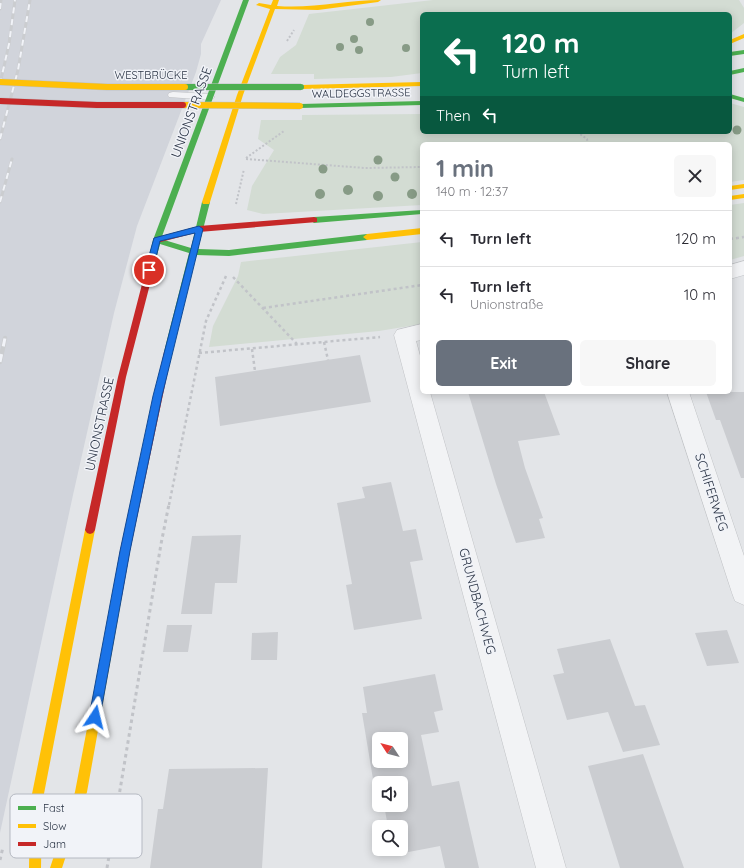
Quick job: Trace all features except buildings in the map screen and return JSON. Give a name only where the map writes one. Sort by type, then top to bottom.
[{"type":"main road","points":[[247,0],[302,9],[378,0]]},
{"type":"main road","name":"UNIONSTRASSE","points":[[38,794],[117,400],[157,240],[247,0]]},
{"type":"main road","points":[[80,794],[128,536],[158,396],[212,180],[274,4]]},
{"type":"main road","points":[[732,41],[744,36]]},
{"type":"main road","points":[[732,54],[744,52]]},
{"type":"main road","points":[[732,73],[744,70]]},
{"type":"main road","name":"WESTBRÜCKE","points":[[0,82],[107,87],[301,87]]},
{"type":"main road","name":"WALDEGGSTRASSE","points":[[301,87],[420,84]]},
{"type":"main road","points":[[732,97],[744,100]]},
{"type":"main road","name":"WALDEGGSTRASSE","points":[[0,101],[104,105],[300,106],[420,103]]},
{"type":"main road","points":[[732,188],[744,186]]},
{"type":"main road","points":[[732,198],[744,196]]},
{"type":"main road","points":[[157,240],[199,229],[420,212]]},
{"type":"main road","points":[[157,240],[194,252],[228,253],[420,231]]},
{"type":"main road","name":"UNIONSTRASSE","points":[[35,858],[35,868]]},
{"type":"main road","points":[[56,868],[59,858]]},
{"type":"street","points":[[732,271],[744,268]]},
{"type":"street","name":"GRUNDBACHWEG","points":[[403,334],[551,868]]},
{"type":"street","name":"SCHIFERWEG","points":[[679,394],[744,593]]},
{"type":"lane","points":[[173,95],[210,97]]},
{"type":"path","points":[[283,46],[294,31],[302,9]]},
{"type":"path","points":[[246,158],[290,127]]},
{"type":"path","points":[[580,134],[587,139],[588,142]]},
{"type":"path","points":[[232,227],[247,151]]},
{"type":"path","points":[[246,158],[365,168],[420,167]]},
{"type":"path","points":[[732,239],[744,237]]},
{"type":"path","points":[[120,794],[160,544],[206,321],[224,283],[227,271],[228,253]]},
{"type":"path","points":[[227,271],[298,344]]},
{"type":"path","points":[[263,308],[420,285]]},
{"type":"path","points":[[199,353],[403,334]]},
{"type":"path","points":[[324,342],[328,360]]},
{"type":"path","points":[[252,349],[255,371]]},
{"type":"path","points":[[108,868],[110,858]]},
{"type":"shaded area","points":[[0,0],[221,0],[201,44],[201,54],[196,72],[137,226],[114,313],[0,833]]},
{"type":"shaded area","points":[[433,0],[739,0],[744,8],[744,23],[732,32],[732,12],[420,12],[420,73],[391,77],[314,79],[314,74],[271,74],[280,57],[296,45],[309,14]]},
{"type":"shaded area","points":[[732,104],[744,107],[744,180],[732,182],[732,142],[420,142],[420,205],[263,214],[247,210],[252,186],[274,150],[258,139],[261,120],[302,120],[302,115],[420,114],[420,134],[732,134]]},
{"type":"shaded area","points":[[744,203],[744,256],[732,259],[732,205]]},
{"type":"shaded area","points":[[420,242],[420,324],[379,331],[209,347],[213,326],[238,276],[241,262]]},
{"type":"railway","points":[[0,9],[1,0]]},
{"type":"railway","points":[[0,84],[9,44],[15,0]]},
{"type":"railway","points":[[0,139],[18,70],[30,0]]},
{"type":"railway","points":[[0,202],[12,159]]},
{"type":"railway","points":[[0,362],[5,338]]},
{"type":"traffic: fast","points":[[152,261],[157,240],[246,0]]},
{"type":"traffic: fast","points":[[732,54],[744,52]]},
{"type":"traffic: fast","points":[[732,73],[744,70]]},
{"type":"traffic: fast","points":[[185,87],[301,87]]},
{"type":"traffic: fast","points":[[732,97],[744,100]]},
{"type":"traffic: fast","points":[[300,106],[420,103]]},
{"type":"traffic: fast","points":[[168,352],[206,202]]},
{"type":"traffic: fast","points":[[314,220],[420,212]]},
{"type":"traffic: fast","points":[[157,240],[194,252],[229,253],[367,237]]},
{"type":"traffic: slow","points":[[273,8],[276,0]]},
{"type":"traffic: slow","points":[[259,5],[274,8],[304,9],[378,0]]},
{"type":"traffic: slow","points":[[206,202],[240,95],[273,8]]},
{"type":"traffic: slow","points":[[732,41],[744,36]]},
{"type":"traffic: slow","points":[[0,82],[107,87],[185,87]]},
{"type":"traffic: slow","points":[[301,87],[420,84]]},
{"type":"traffic: slow","points":[[183,105],[300,106]]},
{"type":"traffic: slow","points":[[732,188],[744,186]]},
{"type":"traffic: slow","points":[[732,198],[744,196]]},
{"type":"traffic: slow","points":[[367,237],[420,231]]},
{"type":"traffic: slow","points":[[38,794],[90,530]]},
{"type":"traffic: slow","points":[[80,794],[117,596]]},
{"type":"traffic: slow","points":[[35,858],[35,868]]},
{"type":"traffic: slow","points":[[56,868],[59,858]]},
{"type":"traffic: jam","points":[[0,101],[97,105],[183,105]]},
{"type":"traffic: jam","points":[[157,240],[199,229],[314,220]]},
{"type":"traffic: jam","points":[[90,530],[122,377],[152,261]]},
{"type":"traffic: jam","points":[[117,596],[125,551],[168,352]]},
{"type":"route","points":[[95,717],[125,551],[158,396],[199,229],[157,240],[149,270]]}]
